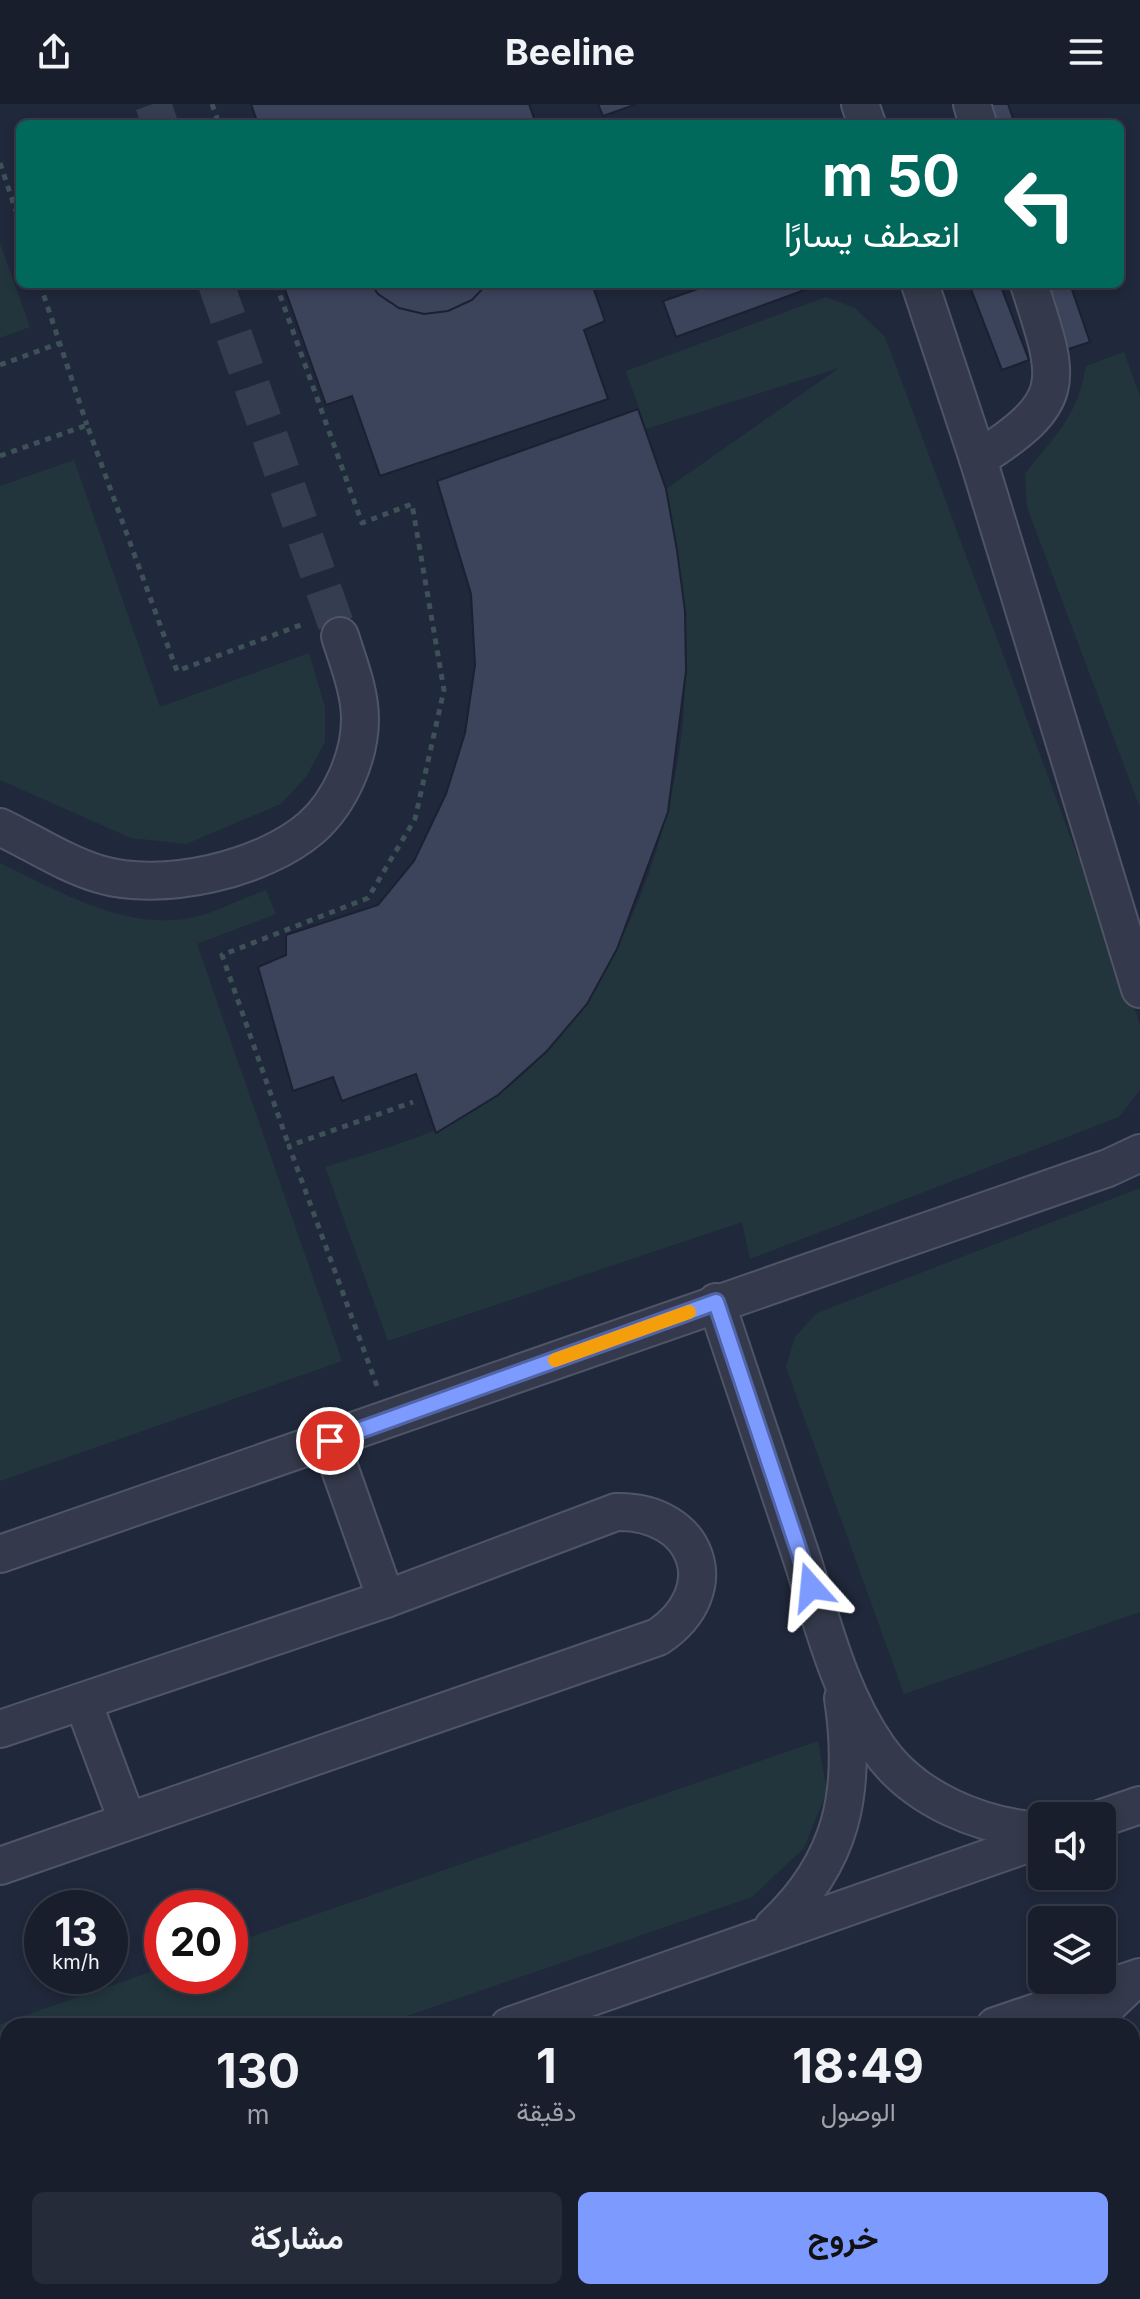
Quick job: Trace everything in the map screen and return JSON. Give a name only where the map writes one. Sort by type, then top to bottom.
[{"type":"street","points":[[921,288],[978,459],[1140,989]]},
{"type":"street","points":[[978,459],[1022,432],[1039,413],[1049,393],[1051,354],[1030,288]]},
{"type":"street","points":[[0,827],[98,874],[134,880],[206,875],[279,850],[313,827],[338,795],[354,758],[360,718],[327,628]]},
{"type":"street","points":[[0,1554],[330,1441],[716,1302],[1108,1168],[1140,1153]]},
{"type":"street","points":[[716,1302],[839,1673],[879,1750],[908,1779],[942,1803],[979,1820],[1028,1829]]},
{"type":"street","points":[[330,1441],[386,1599]]},
{"type":"street","points":[[0,1729],[386,1599],[616,1512],[641,1511],[664,1519],[694,1556],[697,1580],[692,1603],[678,1623],[658,1637],[0,1866]]},
{"type":"street","points":[[766,1933],[796,1905],[820,1872],[837,1835],[847,1796],[850,1756],[839,1673]]},
{"type":"street","points":[[83,1702],[127,1820]]},
{"type":"street","points":[[1116,1813],[1140,1805]]},
{"type":"street","points":[[531,2018],[766,1933],[1028,1844]]},
{"type":"street","points":[[1019,2018],[1138,1978]]},
{"type":"street","points":[[1095,2018],[1138,1978]]},
{"type":"path","points":[[0,163],[16,211]]},
{"type":"path","points":[[41,288],[87,425],[177,671],[327,628]]},
{"type":"path","points":[[277,288],[362,523]]},
{"type":"path","points":[[0,365],[60,343]]},
{"type":"path","points":[[0,456],[87,425]]},
{"type":"path","points":[[377,1386],[289,1146],[413,1102]]},
{"type":"shaded area","points":[[0,243],[30,327],[0,338]]},
{"type":"shaded area","points":[[826,297],[855,308],[885,337],[1140,1024],[1140,1090],[1119,1117],[750,1259],[742,1222],[388,1341],[325,1167],[415,1138],[478,1108],[498,1095],[540,1058],[578,1013],[610,961],[637,904],[658,845],[673,785],[682,726],[685,647],[680,579],[666,489],[839,368],[646,429],[626,371]]},
{"type":"shaded area","points":[[1124,352],[1140,396],[1140,808],[1027,507],[1025,474],[1071,412],[1086,366]]},
{"type":"shaded area","points":[[74,460],[160,707],[309,653],[325,707],[325,742],[306,777],[281,804],[186,844],[131,838],[0,780],[0,486]]},
{"type":"shaded area","points":[[0,863],[66,895],[136,918],[160,920],[195,917],[266,890],[276,914],[197,944],[342,1361],[0,1481]]},
{"type":"shaded area","points":[[1140,1188],[1140,1612],[904,1694],[786,1367],[795,1337],[817,1313]]},
{"type":"shaded area","points":[[818,1741],[827,1791],[804,1848],[752,1897],[401,2018],[17,2018],[87,1994],[128,1994],[128,1980],[144,1974],[144,1994],[248,1994],[248,1938]]},
{"type":"building","points":[[251,104],[529,104],[535,120],[257,120]]},
{"type":"building","points":[[598,104],[637,104],[603,116]]},
{"type":"building","points":[[974,104],[1008,104],[1014,120],[980,120]]},
{"type":"building","points":[[284,288],[593,288],[605,321],[584,330],[608,399],[380,476],[352,396],[326,405]]},
{"type":"building","points":[[374,288],[483,288],[472,300],[448,311],[424,314],[399,308]]},
{"type":"building","points":[[700,288],[810,288],[676,337],[663,301]]},
{"type":"building","points":[[971,288],[1002,288],[1029,360],[1002,370]]},
{"type":"building","points":[[1037,288],[1071,288],[1090,342],[1059,352]]},
{"type":"building","points":[[638,409],[666,489],[685,611],[686,671],[668,812],[617,949],[587,1004],[547,1051],[498,1095],[436,1133],[416,1074],[342,1101],[333,1077],[293,1091],[258,967],[286,955],[286,935],[378,905],[414,861],[446,794],[465,733],[475,665],[471,594],[437,481]]},
{"type":"tunnel","points":[[153,104],[159,120]]},
{"type":"tunnel","points":[[217,288],[340,636]]},
{"type":"slow traffic","points":[[555,1360],[689,1312]]},
{"type":"route","points":[[330,1441],[716,1302],[811,1587]]}]
